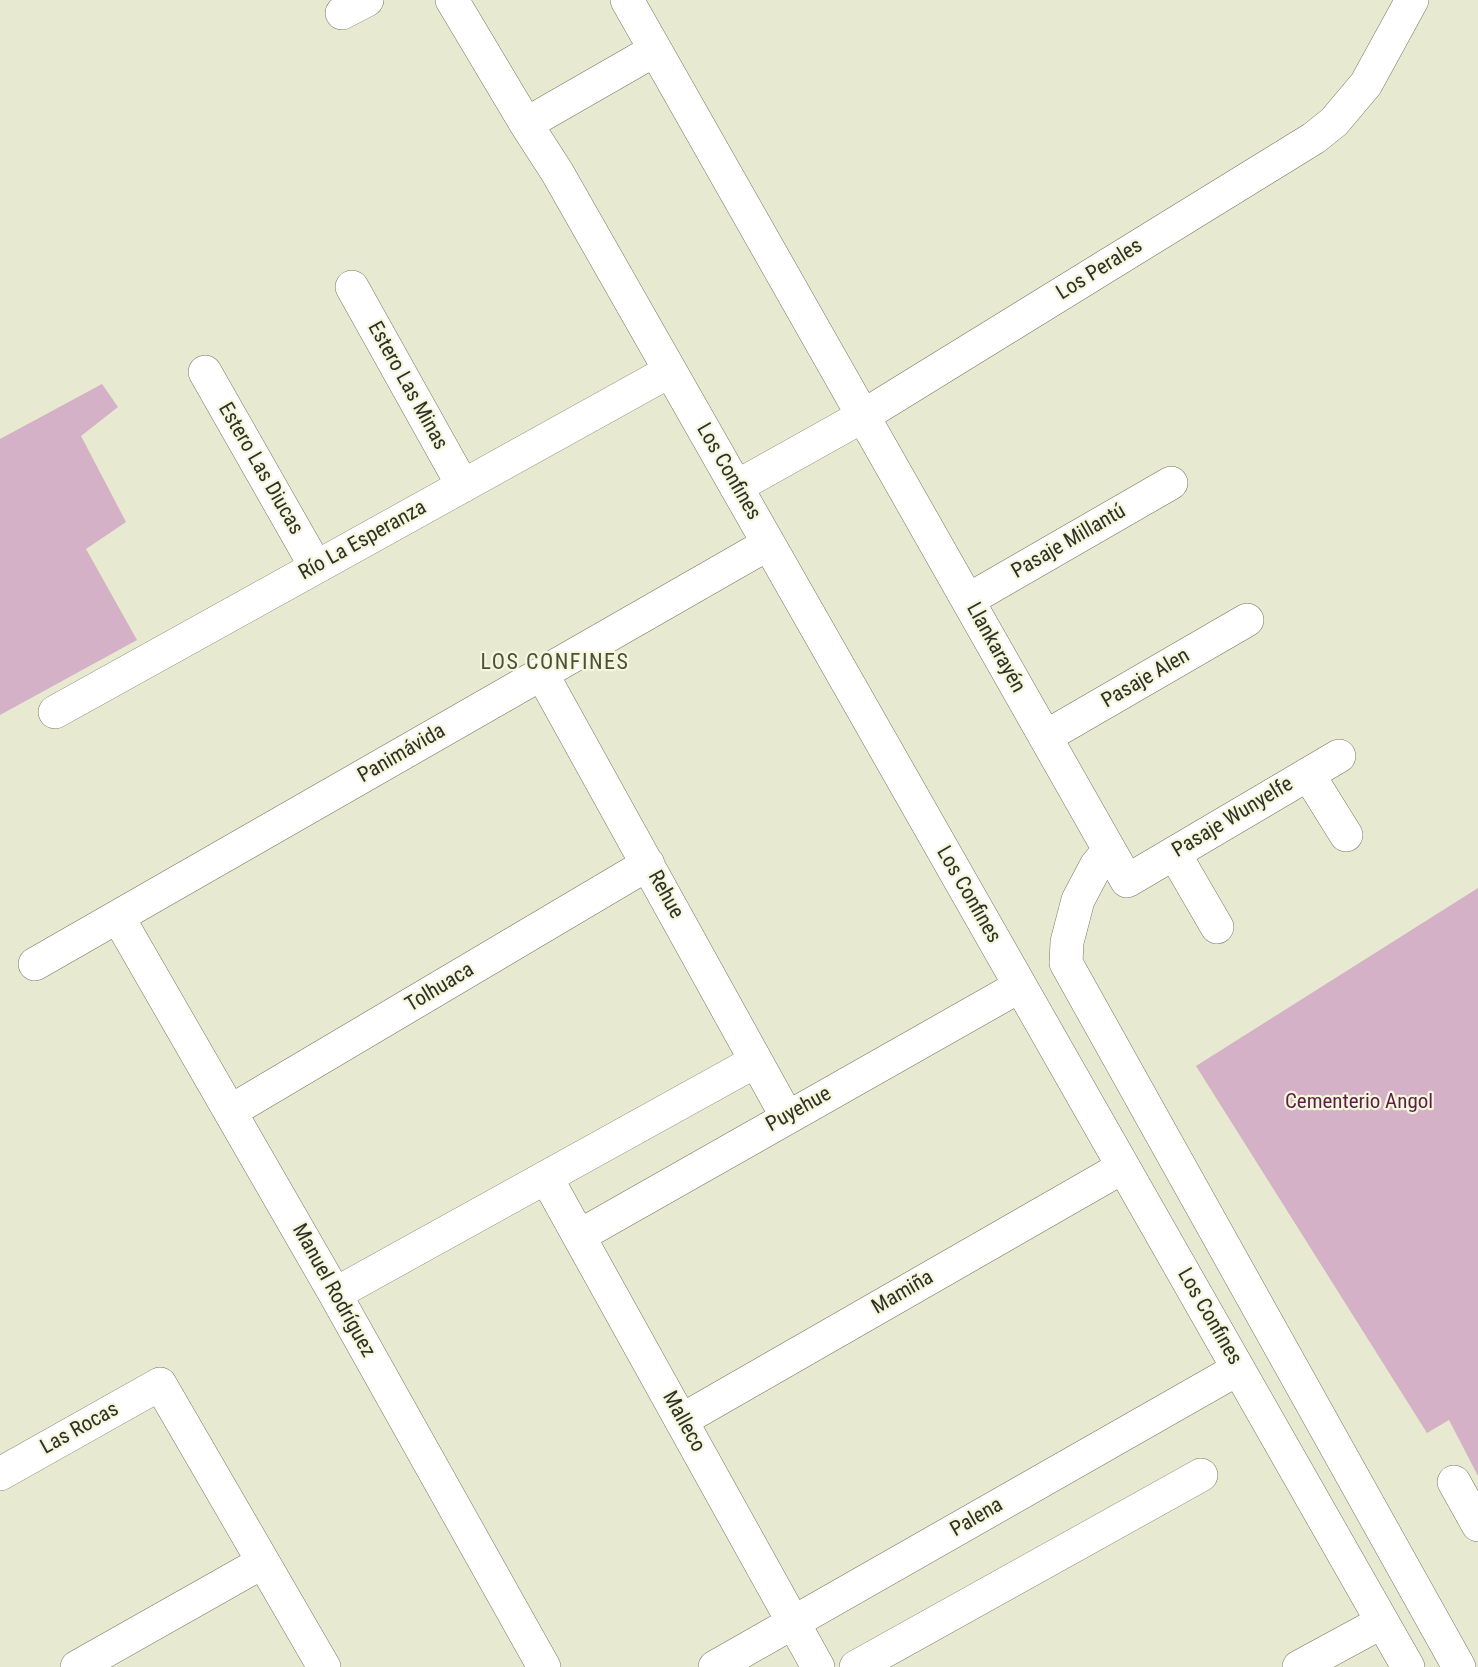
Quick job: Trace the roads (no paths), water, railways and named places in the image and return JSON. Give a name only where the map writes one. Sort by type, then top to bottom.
[{"type":"street","name":"Los Confines","points":[[452,0],[557,172],[1408,1667]]},
{"type":"street","points":[[627,0],[863,416]]},
{"type":"street","name":"Los Perales","points":[[736,488],[863,416],[1314,138],[1334,122],[1366,84],[1412,0]]},
{"type":"street","points":[[526,124],[655,50]]},
{"type":"street","name":"Estero Las Minas","points":[[352,287],[463,486]]},
{"type":"street","name":"Río La Esperanza","points":[[56,712],[670,370]]},
{"type":"street","name":"Estero Las Diucas","points":[[205,372],[316,567]]},
{"type":"street","name":"Llankarayén","points":[[863,416],[1127,881]]},
{"type":"street","name":"Pasaje Millantú","points":[[968,600],[1171,483]]},
{"type":"street","name":"Panimávida","points":[[35,964],[768,544]]},
{"type":"street","name":"Pasaje Alen","points":[[1045,737],[1246,620]]},
{"type":"street","name":"Rehue","points":[[542,674],[787,1117]]},
{"type":"street","name":"Pasaje Wunyelfe","points":[[1127,881],[1339,756]]},
{"type":"street","points":[[1308,774],[1346,835]]},
{"type":"street","points":[[1109,850],[1096,866],[1077,900],[1067,942],[1066,963],[1459,1667]]},
{"type":"street","points":[[1174,853],[1217,927]]},
{"type":"street","name":"Tolhuaca","points":[[231,1111],[648,864]]},
{"type":"street","name":"Manuel Rodríguez","points":[[118,917],[335,1294],[544,1667]]},
{"type":"street","name":"Puyehue","points":[[579,1236],[1020,986]]},
{"type":"street","points":[[1063,1061],[1107,1037]]},
{"type":"street","points":[[335,1294],[756,1061]]},
{"type":"street","name":"Mamiña","points":[[682,1420],[1123,1167]]},
{"type":"street","name":"Malleco","points":[[546,1177],[818,1667]]},
{"type":"street","name":"Palena","points":[[715,1667],[1238,1369]]},
{"type":"street","name":"Las Rocas","points":[[0,1474],[160,1384],[263,1562]]},
{"type":"street","points":[[856,1667],[1201,1475]]},
{"type":"street","points":[[1454,1482],[1478,1525]]},
{"type":"street","points":[[77,1667],[263,1562],[317,1665]]},
{"type":"street","points":[[1299,1667],[1382,1622]]},
{"type":"district","name":"LOS CONFINES","points":[[555,663]]},
{"type":"park label","name":"Cementerio Angol","points":[[1359,1103]]}]
